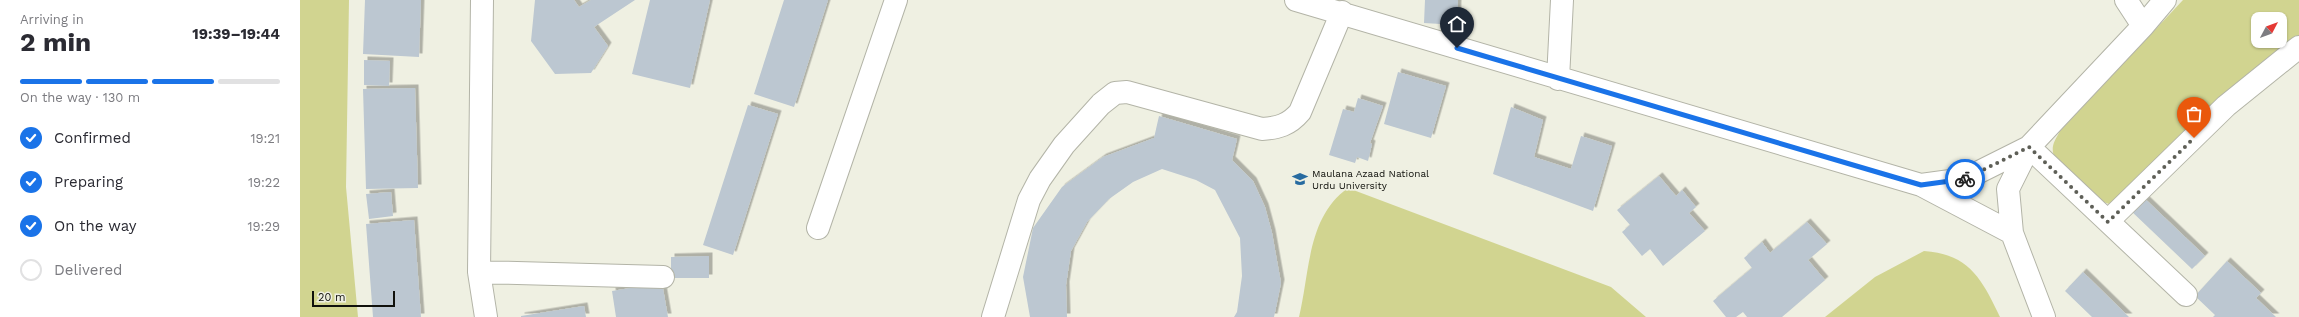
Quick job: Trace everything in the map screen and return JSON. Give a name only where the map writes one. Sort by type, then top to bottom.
[{"type":"lane","points":[[482,0],[478,272],[486,317]]},
{"type":"lane","points":[[818,228],[896,0]]},
{"type":"lane","points":[[1296,0],[1342,12],[1558,79],[1921,185],[2012,233]]},
{"type":"lane","points":[[1558,79],[1562,0]]},
{"type":"lane","points":[[2126,0],[2143,26]]},
{"type":"lane","points":[[2044,317],[2012,233],[2008,189],[2029,147],[2143,26],[2165,0]]},
{"type":"lane","points":[[993,317],[1029,200],[1040,179],[1064,145],[1100,104],[1114,94],[1127,92],[1262,129],[1279,128],[1294,119],[1300,112],[1342,12]]},
{"type":"lane","points":[[2108,222],[2226,106],[2299,47]]},
{"type":"lane","points":[[1921,185],[1965,179],[2029,147]]},
{"type":"lane","points":[[2029,147],[2186,295]]},
{"type":"lane","points":[[478,272],[663,277]]},
{"type":"green space","points":[[300,0],[349,0],[346,187],[358,317],[300,317]]},
{"type":"green space","points":[[2183,0],[2299,0],[2299,37],[2287,48],[2287,12],[2251,12],[2251,48],[2287,48],[2114,203],[2109,204],[2101,201],[2055,159],[2053,151],[2054,142],[2060,131]]},
{"type":"green space","points":[[1348,188],[1611,287],[1646,317],[1299,317],[1312,246],[1317,230],[1325,214],[1335,200]]},
{"type":"green space","points":[[1924,251],[1952,257],[1963,263],[1980,280],[2000,317],[1825,317],[1875,277]]},
{"type":"building","points":[[365,0],[421,0],[419,57],[363,54]]},
{"type":"building","points":[[535,0],[574,0],[579,7],[591,0],[635,0],[594,27],[608,46],[591,73],[555,74],[531,41]]},
{"type":"building","points":[[650,0],[710,0],[690,88],[632,74]]},
{"type":"building","points":[[784,0],[828,0],[794,107],[754,94]]},
{"type":"building","points":[[1425,0],[1458,0],[1457,25],[1424,23]]},
{"type":"building","points":[[364,60],[390,61],[389,86],[364,85]]},
{"type":"building","points":[[1398,72],[1446,86],[1431,138],[1384,124]]},
{"type":"building","points":[[415,88],[418,188],[366,189],[363,89]]},
{"type":"building","points":[[1358,98],[1383,106],[1370,143],[1372,144],[1368,161],[1357,157],[1355,163],[1329,155],[1343,109],[1354,112]]},
{"type":"building","points":[[748,105],[778,114],[733,255],[703,245]]},
{"type":"building","points":[[1511,107],[1543,120],[1534,157],[1571,169],[1581,136],[1612,146],[1593,211],[1493,174]]},
{"type":"building","points":[[1159,116],[1237,139],[1232,160],[1253,181],[1265,207],[1272,233],[1281,283],[1274,317],[1234,317],[1237,312],[1242,276],[1240,238],[1215,190],[1196,180],[1162,169],[1133,182],[1109,199],[1087,222],[1071,251],[1066,285],[1067,317],[1030,317],[1023,277],[1033,228],[1062,187],[1103,157],[1154,138]]},
{"type":"building","points":[[1659,176],[1676,196],[1682,190],[1696,207],[1689,213],[1705,231],[1663,266],[1650,249],[1642,256],[1622,232],[1630,225],[1617,210]]},
{"type":"building","points":[[391,192],[393,216],[369,219],[366,194]]},
{"type":"building","points":[[2142,196],[2205,256],[2192,269],[2129,209]]},
{"type":"building","points":[[414,220],[421,317],[373,317],[366,224]]},
{"type":"building","points":[[1807,222],[1827,244],[1808,260],[1825,280],[1782,317],[1747,317],[1743,312],[1736,317],[1726,317],[1713,301],[1752,268],[1744,258],[1762,242],[1770,253]]},
{"type":"building","points":[[709,256],[709,278],[671,278],[671,257]]},
{"type":"building","points":[[2227,261],[2261,293],[2256,298],[2276,317],[2213,317],[2215,315],[2195,296]]},
{"type":"building","points":[[2083,272],[2129,317],[2092,317],[2065,291]]},
{"type":"building","points":[[662,283],[668,317],[616,317],[612,291]]},
{"type":"building","points":[[584,306],[586,317],[521,317],[521,316]]},
{"type":"way so far","points":[[1965,179],[2029,147],[2108,222],[2194,138]]},
{"type":"place","name":"Maulana Azaad National Urdu University","points":[[1300,179]]},
{"type":"route","points":[[1457,48],[1921,185],[1965,179]]}]
